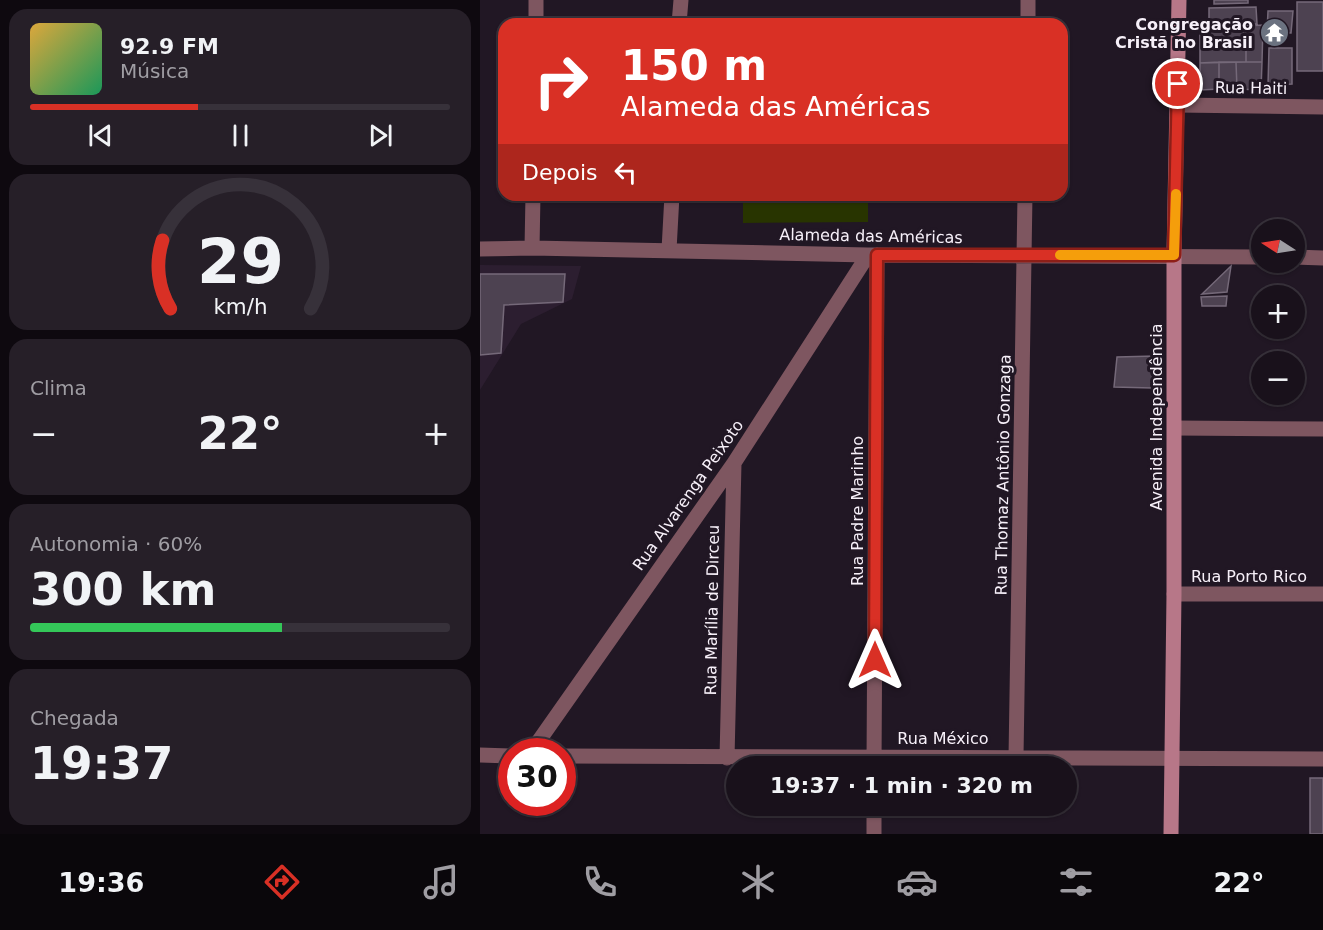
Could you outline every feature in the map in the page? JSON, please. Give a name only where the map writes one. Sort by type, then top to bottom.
[{"type":"street","points":[[536,0],[536,18]]},
{"type":"street","points":[[680,18],[681,0]]},
{"type":"street","points":[[1028,0],[1028,18]]},
{"type":"street","name":"Avenida Independência","points":[[1171,834],[1175,428],[1174,255],[1179,0]]},
{"type":"street","name":"Rua Haiti","points":[[1178,105],[1323,107]]},
{"type":"street","points":[[532,248],[533,201]]},
{"type":"street","points":[[669,250],[672,201]]},
{"type":"street","name":"Rua Thomaz Antônio Gonzaga","points":[[1016,756],[1025,201]]},
{"type":"street","name":"Alameda das Américas","points":[[480,249],[669,250],[872,255],[1251,257]]},
{"type":"street","name":"Rua Alvarenga Peixoto","points":[[541,738],[734,463],[872,255]]},
{"type":"street","name":"Rua Padre Marinho","points":[[872,255],[874,756]]},
{"type":"street","points":[[1305,257],[1323,258]]},
{"type":"street","points":[[1175,428],[1323,429]]},
{"type":"street","name":"Rua Marília de Dirceu","points":[[727,756],[734,463]]},
{"type":"street","name":"Rua Porto Rico","points":[[1174,594],[1323,594]]},
{"type":"street","points":[[480,755],[498,756]]},
{"type":"street","name":"Rua México","points":[[576,756],[726,758]]},
{"type":"street","name":"Rua México","points":[[1077,757],[1323,759]]},
{"type":"street","points":[[874,816],[874,834]]},
{"type":"shaded area","points":[[480,265],[581,266],[572,299],[521,324],[480,390]]},
{"type":"green space","points":[[743,201],[868,201],[868,222],[743,223]]},
{"type":"building","points":[[1214,0],[1248,0],[1248,3],[1214,4]]},
{"type":"building","points":[[1297,2],[1323,2],[1323,71],[1297,71]]},
{"type":"building","points":[[1256,7],[1257,24],[1209,24],[1209,8]]},
{"type":"building","points":[[1268,11],[1293,11],[1291,33],[1267,32]]},
{"type":"building","points":[[1263,25],[1262,62],[1246,62],[1246,26]]},
{"type":"building","points":[[1246,26],[1246,62],[1200,63],[1200,27]]},
{"type":"building","points":[[1269,48],[1292,48],[1292,84],[1268,85]]},
{"type":"building","points":[[1219,62],[1219,89],[1200,90],[1200,63]]},
{"type":"building","points":[[1219,62],[1236,62],[1237,89],[1219,89]]},
{"type":"building","points":[[1236,62],[1262,62],[1261,90],[1237,89]]},
{"type":"building","points":[[1231,266],[1227,292],[1202,294]]},
{"type":"building","points":[[480,274],[565,274],[563,302],[504,305],[501,353],[480,355]]},
{"type":"building","points":[[1227,296],[1226,306],[1202,306],[1201,297]]},
{"type":"building","points":[[1155,356],[1152,388],[1114,387],[1117,357]]},
{"type":"building","points":[[1310,778],[1323,778],[1323,834],[1310,834]]},
{"type":"slow traffic","points":[[1060,255],[1174,255],[1176,194]]},
{"type":"place","name":"Congregação Cristã no Brasil","points":[[1274,33]]},
{"type":"route","points":[[875,660],[877,255],[1174,255],[1178,84]]}]
